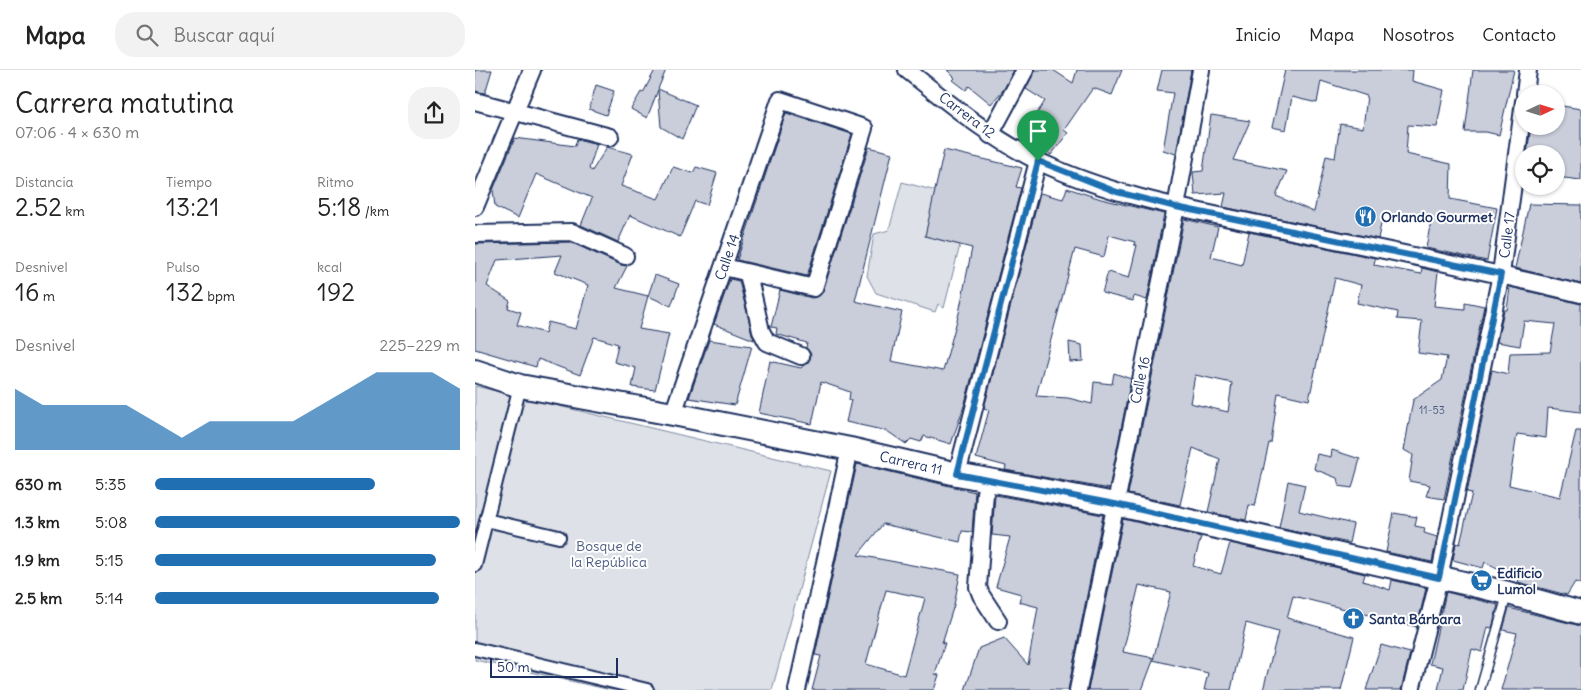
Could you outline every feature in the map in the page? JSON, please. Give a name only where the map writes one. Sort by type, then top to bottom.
[{"type":"main road","name":"Carrera 11","points":[[475,371],[521,386],[850,449],[957,474],[1115,504],[1508,593],[1581,613]]},
{"type":"street","points":[[475,207],[532,70]]},
{"type":"street","name":"Carrera 12","points":[[907,70],[990,135],[1038,161],[1117,192],[1176,207],[1501,274],[1581,294]]},
{"type":"street","points":[[990,135],[1025,70]]},
{"type":"street","name":"Calle 16","points":[[1078,690],[1176,207],[1201,70]]},
{"type":"street","points":[[1526,85],[1528,70]]},
{"type":"street","name":"Calle 14","points":[[673,414],[780,100],[864,128],[814,288],[748,274]]},
{"type":"street","points":[[475,101],[609,136]]},
{"type":"street","name":"Calle 17","points":[[1411,690],[1439,578],[1501,274],[1519,135]]},
{"type":"street","points":[[957,474],[1038,161]]},
{"type":"street","points":[[475,234],[572,232],[625,256]]},
{"type":"street","points":[[724,267],[748,274],[761,331],[767,342],[801,356]]},
{"type":"street","points":[[475,565],[521,386]]},
{"type":"street","points":[[797,690],[850,449]]},
{"type":"street","points":[[989,480],[985,493],[978,586],[981,596],[998,621]]},
{"type":"street","points":[[486,520],[559,537]]},
{"type":"street","points":[[475,649],[647,690]]},
{"type":"lane","points":[[1480,690],[1508,593]]},
{"type":"green space","points":[[902,182],[936,191],[925,236],[960,245],[944,308],[938,304],[935,312],[876,293],[867,276],[874,234],[889,230]]},
{"type":"green space","name":"Bosque de la República","points":[[475,386],[831,471],[772,690],[611,690],[475,660]]},
{"type":"building","points":[[475,70],[492,70],[485,93],[475,91]]},
{"type":"building","points":[[655,70],[666,70],[658,89],[696,105],[682,139],[661,127],[658,90],[647,118],[631,109],[641,92],[643,93]]},
{"type":"building","points":[[947,70],[1014,70],[1004,89],[991,104],[969,86],[966,90],[953,80],[955,78]]},
{"type":"building","points":[[1035,70],[1053,70],[1073,83],[1077,70],[1122,70],[1112,95],[1093,88],[1064,130],[1068,133],[1051,155],[1024,133],[1045,101],[1026,89]]},
{"type":"building","points":[[1162,70],[1191,70],[1176,154],[1163,150],[1173,93],[1157,91]]},
{"type":"building","points":[[1285,70],[1413,70],[1412,81],[1444,90],[1437,127],[1408,125],[1406,154],[1451,164],[1450,199],[1497,208],[1487,261],[1426,248],[1431,220],[1383,214],[1378,239],[1223,207],[1226,193],[1195,195],[1193,172],[1203,171],[1211,115],[1250,121],[1233,160],[1287,171],[1276,196],[1314,212],[1326,156],[1335,158],[1340,124],[1363,128],[1367,96],[1321,81],[1317,103],[1292,97],[1286,130],[1272,127]]},
{"type":"building","points":[[1473,70],[1514,70],[1499,135],[1486,132],[1465,132]]},
{"type":"building","points":[[596,85],[614,91],[606,115],[589,109]]},
{"type":"building","points":[[1565,106],[1581,109],[1581,180],[1565,178],[1565,145],[1528,145],[1530,135],[1565,135]]},
{"type":"building","points":[[786,113],[852,134],[807,276],[737,260]]},
{"type":"building","points":[[515,138],[575,146],[577,139],[597,144],[589,169],[592,171],[607,147],[633,154],[621,186],[658,199],[673,167],[693,173],[696,167],[717,173],[707,205],[695,201],[680,237],[630,215],[618,242],[581,225],[592,198],[536,174],[518,218],[495,207],[493,190]]},
{"type":"building","points":[[869,147],[892,153],[855,301],[902,312],[891,361],[943,371],[959,313],[972,248],[925,236],[944,150],[1022,168],[1016,187],[1021,188],[965,403],[951,444],[924,436],[921,442],[911,439],[906,444],[887,431],[846,422],[851,400],[849,400],[850,392],[821,382],[812,424],[759,413],[770,361],[801,368],[810,359],[811,354],[806,348],[807,343],[776,334],[777,328],[771,327],[780,290],[812,298],[817,297],[823,291]]},
{"type":"building","points":[[1067,188],[1101,199],[1164,214],[1147,300],[1134,296],[1133,301],[1102,293],[1108,272],[1129,278],[1137,245],[1134,245],[1135,242],[1109,235],[1104,257],[1075,249],[1036,396],[1068,398],[1092,404],[1094,382],[1112,384],[1114,373],[1131,379],[1109,489],[1005,470],[1006,466],[976,458],[989,410],[984,408],[1040,193],[1063,199]]},
{"type":"building","points":[[1529,204],[1581,205],[1581,284],[1515,268]]},
{"type":"building","points":[[1184,219],[1218,227],[1211,257],[1242,265],[1249,232],[1375,258],[1374,265],[1421,274],[1422,268],[1438,272],[1434,306],[1465,309],[1465,302],[1484,306],[1444,499],[1426,496],[1430,485],[1409,481],[1413,455],[1404,450],[1413,400],[1442,380],[1447,357],[1418,353],[1422,321],[1397,319],[1398,312],[1357,303],[1361,285],[1335,278],[1309,400],[1278,393],[1271,443],[1269,443],[1255,506],[1249,505],[1246,520],[1208,512],[1220,459],[1193,448],[1180,505],[1128,494]],"holes":[[[1195,375],[1232,383],[1228,412],[1190,403]]]},
{"type":"building","points":[[570,242],[627,266],[616,288],[648,296],[639,329],[669,334],[655,390],[632,387],[636,368],[614,362],[618,344],[594,337],[580,375],[538,359],[536,367],[475,349],[475,244]],"holes":[[[562,255],[555,272],[588,285],[576,329],[548,322],[545,333],[517,325],[521,312],[508,308],[510,301],[487,286],[497,260]]]},
{"type":"building","points":[[655,275],[679,284],[671,306],[648,296]]},
{"type":"building","points":[[730,279],[739,281],[754,340],[714,324]]},
{"type":"building","points":[[1510,287],[1581,304],[1581,412],[1548,408],[1546,438],[1517,434],[1509,485],[1560,497],[1576,431],[1581,431],[1581,584],[1575,582],[1567,595],[1518,582],[1519,579],[1485,562],[1483,568],[1453,560],[1456,543],[1460,544],[1472,493],[1467,492],[1492,370],[1508,374],[1510,353],[1550,352],[1555,324],[1524,321],[1520,346],[1497,342],[1504,310],[1507,310]]},
{"type":"building","points":[[709,340],[752,346],[735,405],[689,398]]},
{"type":"building","points":[[1069,342],[1082,345],[1083,361],[1070,362]]},
{"type":"building","points":[[1332,450],[1360,459],[1352,488],[1339,486],[1337,478],[1314,469],[1317,454],[1331,457]]},
{"type":"building","points":[[857,464],[975,492],[972,532],[962,531],[960,542],[883,524],[858,555],[960,574],[954,605],[942,643],[945,643],[935,674],[939,675],[934,690],[812,690],[821,656],[815,655]],"holes":[[[886,590],[925,598],[904,675],[866,664]]]},
{"type":"building","points":[[1288,481],[1305,485],[1299,511],[1353,524],[1349,543],[1279,528]]},
{"type":"building","points":[[995,495],[1103,515],[1068,690],[965,690],[979,648],[1004,638],[1028,665],[1038,607],[1019,602],[1021,594],[996,587],[1010,537],[992,535]]},
{"type":"building","points":[[1394,513],[1417,517],[1415,526],[1425,528],[1424,533],[1437,537],[1432,562],[1386,552]]},
{"type":"building","points":[[1123,519],[1201,537],[1193,566],[1221,574],[1230,543],[1365,574],[1363,581],[1390,590],[1392,580],[1426,588],[1417,627],[1293,596],[1287,618],[1354,637],[1341,690],[1263,690],[1278,632],[1246,623],[1231,690],[1204,690],[1208,673],[1153,660],[1142,690],[1088,690]],"holes":[[[1139,585],[1171,592],[1154,658],[1123,652]]]},
{"type":"building","points":[[1446,592],[1498,605],[1492,628],[1488,627],[1482,652],[1472,649],[1463,690],[1438,690],[1443,667],[1430,664]]},
{"type":"building","points":[[1509,608],[1581,626],[1581,690],[1501,690],[1517,633],[1503,630]]},
{"type":"building","points":[[1381,645],[1410,653],[1401,690],[1366,690]]},
{"type":"place","name":"Orlando Gourmet","points":[[1365,217]]},
{"type":"place","name":"Edificio Lumol","points":[[1481,581]]},
{"type":"place","name":"Santa Bárbara","points":[[1353,619]]},
{"type":"route","points":[[1038,161],[1117,192],[1176,207],[1501,274],[1439,578],[1115,504],[957,474],[1038,161]]}]
